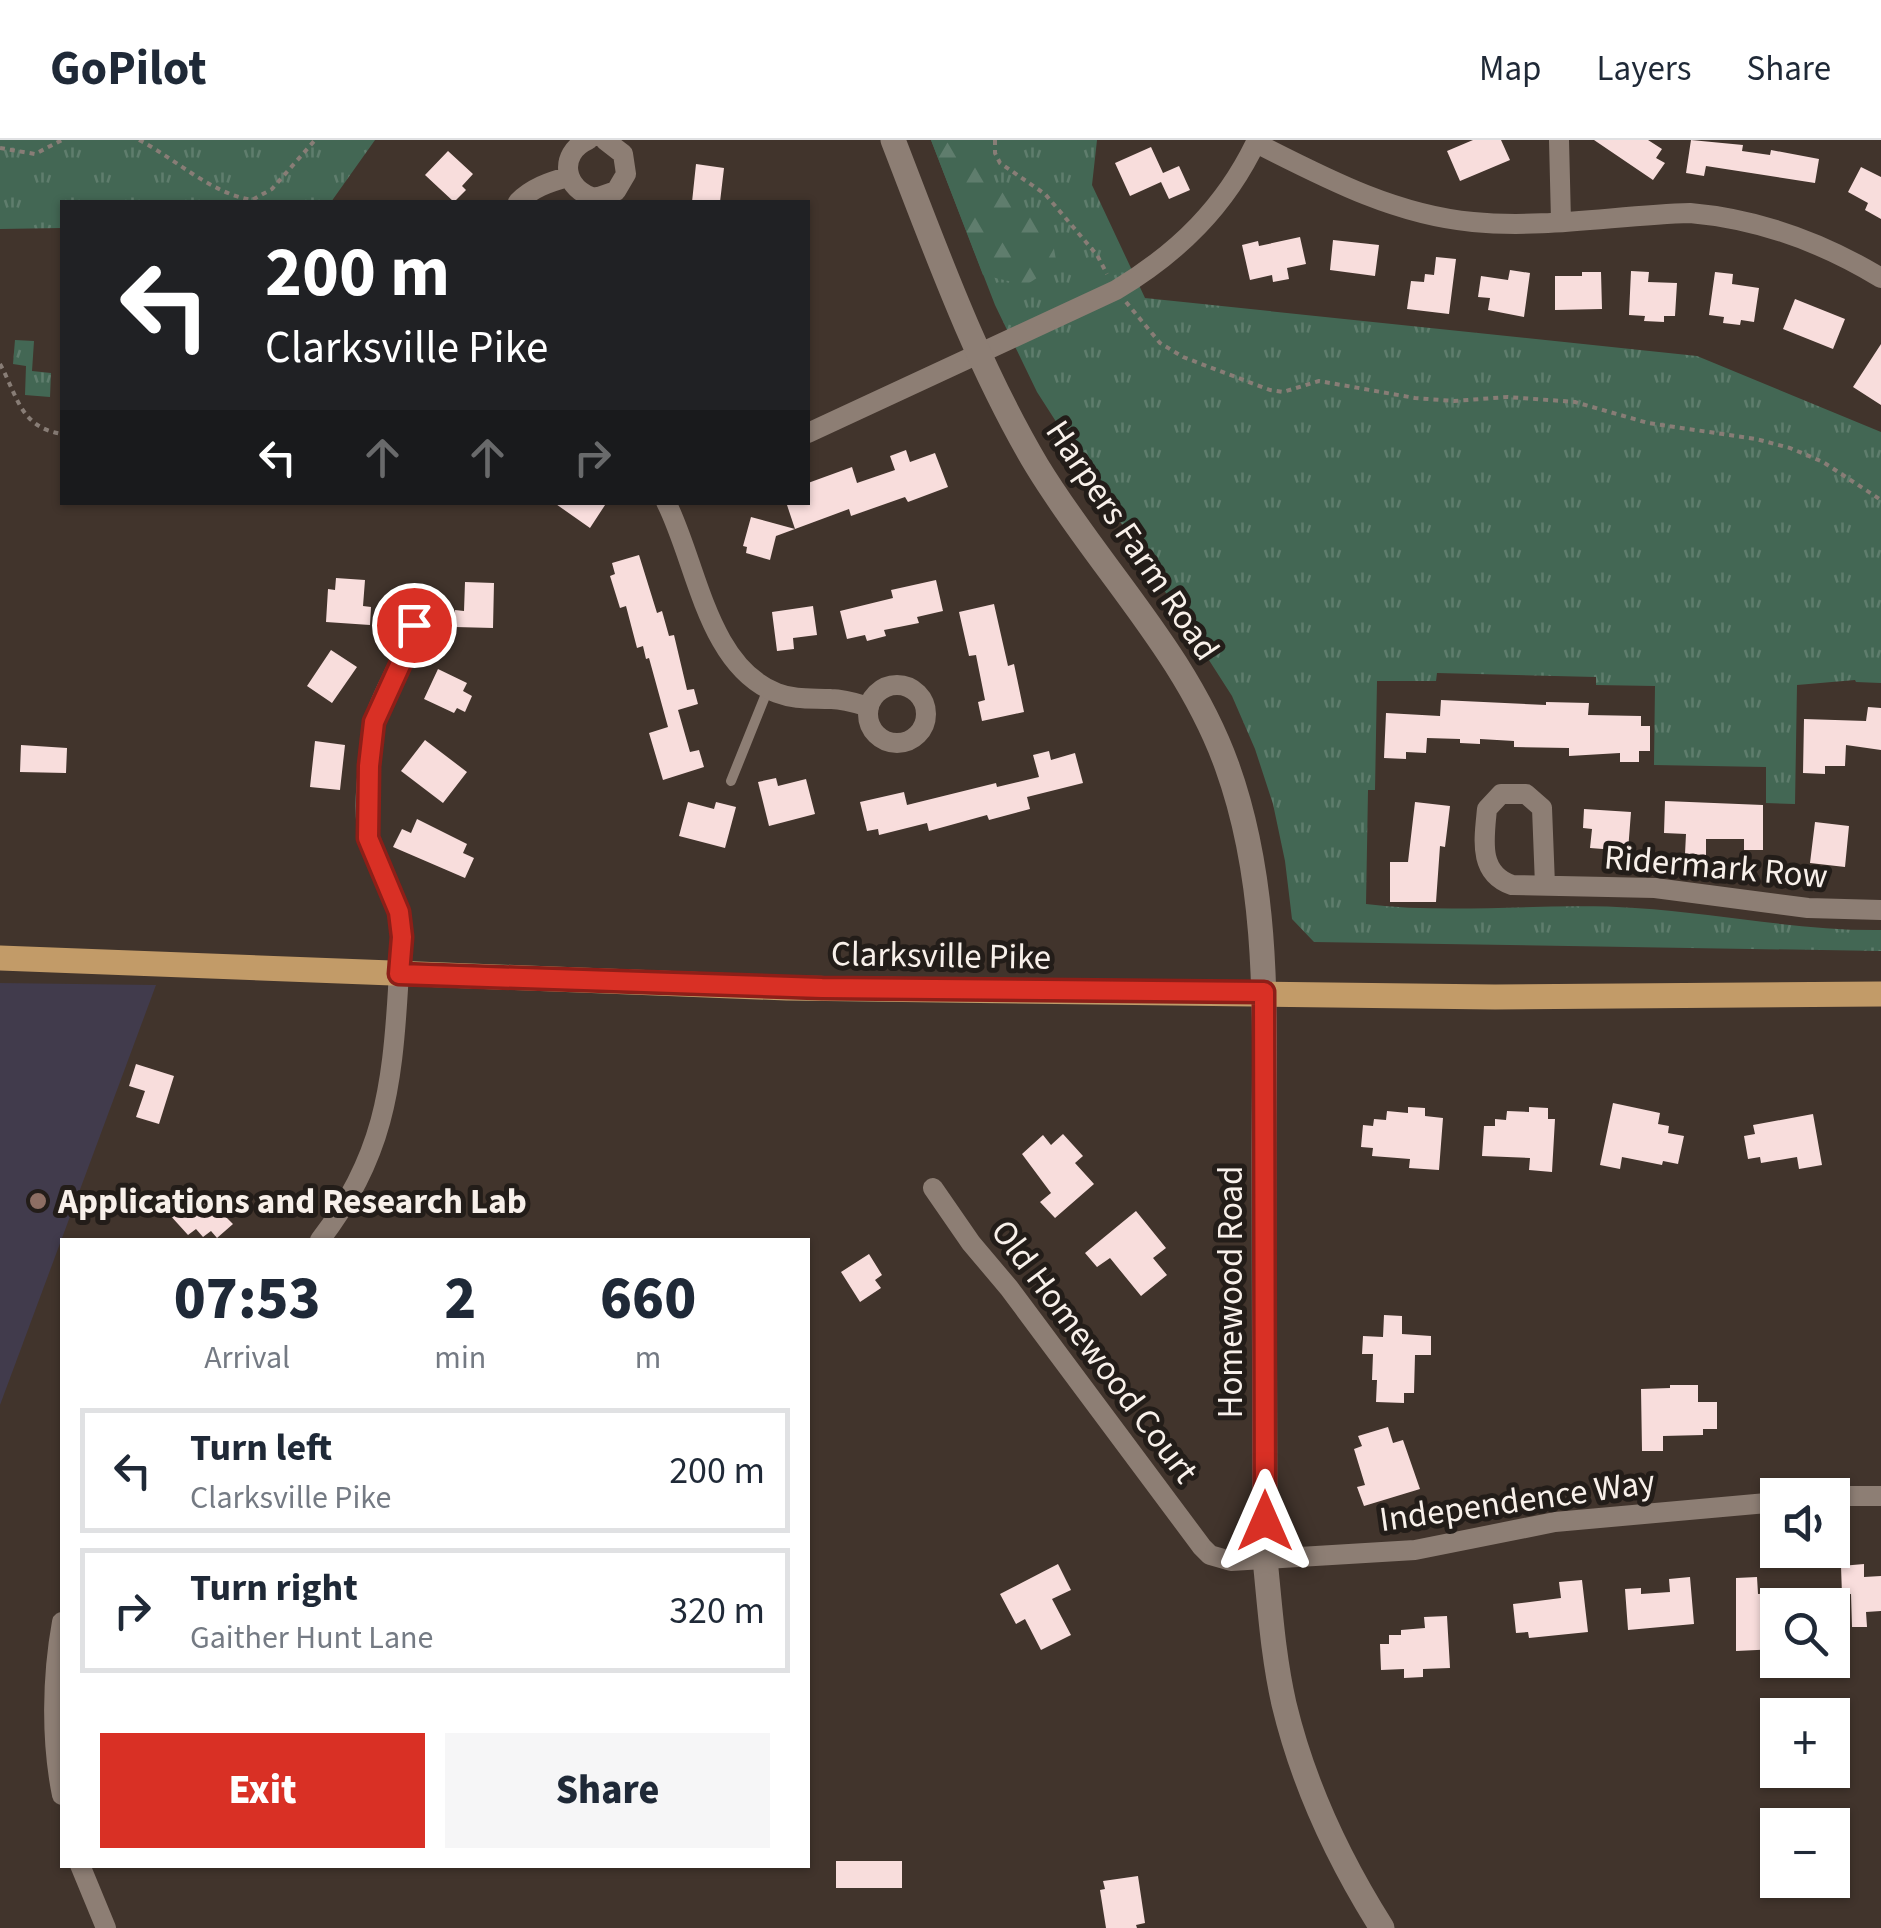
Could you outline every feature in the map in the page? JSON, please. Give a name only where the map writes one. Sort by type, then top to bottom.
[{"type":"main road","name":"Clarksville Pike","points":[[0,958],[787,988],[1495,998],[1881,994]]},
{"type":"street","points":[[588,140],[571,152],[568,176],[574,188],[596,198],[616,191],[623,182],[626,164],[623,154],[605,140]]},
{"type":"street","name":"Harpers Farm Road","points":[[894,140],[977,355],[1040,470],[1149,623],[1204,711],[1248,833],[1264,992]]},
{"type":"street","points":[[1559,140],[1561,221]]},
{"type":"street","points":[[810,431],[1116,290],[1146,272],[1198,228],[1219,204],[1256,142],[1317,174],[1402,208],[1473,222],[1716,215],[1801,238],[1881,278]]},
{"type":"street","points":[[520,200],[548,182],[568,176]]},
{"type":"street","points":[[669,505],[721,642],[737,666],[768,689],[793,698],[846,700],[869,707]]},
{"type":"street","points":[[321,1238],[350,1196],[384,1117],[392,1080],[402,937],[399,912],[368,838],[370,754],[374,722],[411,639],[414,606]]},
{"type":"street","name":"Ridermark Row","points":[[1545,886],[1542,808],[1526,794],[1501,794],[1487,809],[1485,862],[1499,881],[1512,885],[1545,886],[1655,888],[1808,908],[1881,910]]},
{"type":"street","name":"Homewood Road","points":[[1264,992],[1265,1559],[1281,1685],[1302,1764],[1350,1874],[1382,1928]]},
{"type":"street","name":"Old Homewood Court","points":[[933,1188],[1202,1547],[1210,1555],[1231,1561],[1265,1559]]},
{"type":"street","points":[[1850,1496],[1881,1496]]},
{"type":"street","name":"Independence Way","points":[[1265,1559],[1414,1550],[1554,1522],[1760,1504]]},
{"type":"street","points":[[60,1639],[56,1674],[60,1785]]},
{"type":"street","points":[[81,1868],[106,1928]]},
{"type":"lane","points":[[731,781],[768,689]]},
{"type":"path","points":[[0,148],[35,154],[62,140]]},
{"type":"path","points":[[139,140],[230,194],[252,200],[272,189],[315,140]]},
{"type":"path","points":[[995,140],[1000,163],[1045,194],[1097,255],[1116,290],[1160,343],[1208,368],[1283,392],[1319,381],[1415,398],[1454,401],[1508,397],[1575,402],[1648,422],[1790,448],[1823,462],[1881,500]]},
{"type":"path","points":[[0,364],[26,416],[38,428],[60,434]]},
{"type":"shaded area","name":"Applications and Research Lab","points":[[0,983],[156,985],[60,1238],[0,1405]]},
{"type":"green space","points":[[0,140],[375,140],[332,200],[60,200],[60,228],[0,229]]},
{"type":"green space","points":[[931,140],[1097,140],[1092,185],[1145,298],[1697,356],[1881,432],[1881,683],[1855,680],[1797,685],[1795,804],[1766,803],[1766,767],[1654,765],[1655,686],[1596,685],[1596,677],[1437,673],[1436,681],[1377,681],[1375,790],[1368,790],[1366,904],[1433,908],[1635,908],[1819,928],[1881,930],[1881,951],[1314,942],[1292,919],[1273,804],[1232,696],[1037,392],[995,305]]},
{"type":"green space","points":[[931,140],[982,140],[985,169],[1013,203],[1035,216],[1051,233],[1057,265],[1026,285],[983,275]]},
{"type":"green space","points":[[15,340],[34,341],[32,371],[51,373],[50,397],[25,395],[26,366],[13,364]]},
{"type":"building","points":[[1473,140],[1501,140],[1510,160],[1460,181],[1447,151]]},
{"type":"building","points":[[1594,140],[1648,140],[1662,149],[1656,158],[1665,163],[1653,180]]},
{"type":"building","points":[[1691,140],[1743,145],[1742,151],[1770,155],[1771,150],[1819,159],[1815,183],[1706,166],[1704,176],[1686,173]]},
{"type":"building","points":[[1151,147],[1163,173],[1179,166],[1190,190],[1169,199],[1161,182],[1130,196],[1115,163]]},
{"type":"building","points":[[448,151],[473,174],[456,200],[425,175]]},
{"type":"building","points":[[696,164],[724,168],[720,200],[692,200]]},
{"type":"building","points":[[1861,167],[1881,177],[1881,219],[1865,210],[1868,203],[1848,192]]},
{"type":"building","points":[[1300,237],[1306,264],[1287,268],[1289,279],[1273,282],[1272,275],[1250,280],[1242,245],[1258,241],[1259,246]]},
{"type":"building","points":[[1333,240],[1379,245],[1375,276],[1330,270]]},
{"type":"building","points":[[1436,257],[1456,259],[1449,314],[1407,309],[1411,281],[1424,282],[1425,274],[1434,275]]},
{"type":"building","points":[[1510,270],[1530,273],[1524,317],[1488,310],[1490,298],[1478,297],[1481,276],[1508,280]]},
{"type":"building","points":[[1631,271],[1649,272],[1648,282],[1677,283],[1675,316],[1664,316],[1664,322],[1629,315]]},
{"type":"building","points":[[1582,272],[1601,272],[1602,309],[1555,310],[1555,276],[1582,276]]},
{"type":"building","points":[[1715,272],[1733,274],[1732,284],[1759,288],[1754,322],[1723,323],[1724,317],[1709,315]]},
{"type":"building","points":[[1795,299],[1845,319],[1833,349],[1783,329]]},
{"type":"building","points":[[1881,344],[1881,405],[1853,387]]},
{"type":"building","points":[[906,450],[910,462],[935,453],[948,487],[851,516],[849,509],[795,529],[787,505],[810,505],[810,482],[852,467],[857,483],[895,470],[890,456]]},
{"type":"building","points":[[557,505],[605,505],[590,528]]},
{"type":"building","points":[[751,517],[795,529],[776,536],[770,560],[746,553],[747,547],[743,546]]},
{"type":"building","points":[[639,555],[657,613],[662,611],[669,636],[674,635],[687,690],[694,689],[698,704],[678,710],[690,752],[699,750],[704,767],[663,780],[649,733],[668,727],[649,658],[646,659],[643,646],[637,648],[626,606],[620,608],[610,576],[615,574],[612,563]]},
{"type":"building","points":[[336,578],[365,580],[363,606],[371,607],[370,625],[326,622],[328,589],[335,590]]},
{"type":"building","points":[[936,580],[943,611],[917,617],[919,623],[884,630],[886,636],[867,641],[865,635],[847,639],[840,611],[893,598],[891,590]]},
{"type":"building","points":[[465,582],[494,583],[493,628],[455,627],[455,610],[464,611]]},
{"type":"building","points":[[994,604],[1008,666],[1014,664],[1024,712],[982,721],[978,702],[985,700],[976,655],[969,656],[959,612]]},
{"type":"building","points":[[813,606],[817,635],[793,638],[794,649],[777,651],[772,612]]},
{"type":"building","points":[[331,650],[357,667],[332,703],[307,686]]},
{"type":"building","points":[[438,669],[467,683],[463,691],[472,696],[465,712],[457,708],[454,713],[424,699]]},
{"type":"building","points":[[1441,700],[1589,703],[1588,715],[1641,716],[1641,726],[1650,726],[1650,751],[1639,751],[1639,762],[1620,762],[1620,753],[1569,756],[1569,748],[1514,747],[1514,741],[1480,739],[1480,744],[1427,738],[1426,753],[1406,752],[1406,759],[1384,758],[1386,713],[1440,716]]},
{"type":"building","points":[[1868,707],[1881,708],[1881,750],[1846,745],[1845,766],[1825,766],[1825,774],[1803,773],[1804,719],[1866,721]]},
{"type":"building","points":[[425,740],[467,772],[443,803],[401,771]]},
{"type":"building","points":[[315,741],[345,745],[340,790],[310,787]]},
{"type":"building","points":[[21,745],[67,748],[66,773],[20,772]]},
{"type":"building","points":[[1049,751],[1051,760],[1075,753],[1083,783],[1027,797],[1030,809],[989,820],[987,815],[929,831],[927,823],[879,835],[878,829],[867,831],[860,802],[904,792],[907,805],[996,783],[997,787],[1039,777],[1033,755]]},
{"type":"building","points":[[776,778],[778,786],[806,779],[815,814],[769,826],[758,782]]},
{"type":"building","points":[[1665,801],[1763,805],[1763,850],[1744,850],[1744,839],[1706,839],[1706,855],[1685,854],[1686,834],[1664,833]]},
{"type":"building","points":[[688,802],[714,809],[716,802],[736,807],[725,848],[679,836]]},
{"type":"building","points":[[1415,802],[1450,806],[1445,847],[1440,846],[1436,902],[1390,902],[1390,862],[1408,862]]},
{"type":"building","points":[[1584,809],[1631,812],[1628,851],[1590,848],[1592,829],[1583,828]]},
{"type":"building","points":[[417,819],[467,844],[463,853],[474,858],[465,878],[393,847],[402,829],[411,833]]},
{"type":"building","points":[[1815,822],[1849,826],[1845,867],[1810,863]]},
{"type":"building","points":[[136,1064],[174,1076],[159,1124],[136,1117],[145,1091],[129,1086]]},
{"type":"building","points":[[1613,1103],[1660,1113],[1658,1124],[1669,1126],[1668,1133],[1684,1136],[1678,1164],[1622,1157],[1620,1169],[1600,1165]]},
{"type":"building","points":[[1408,1107],[1425,1108],[1425,1116],[1443,1118],[1439,1170],[1409,1168],[1410,1159],[1372,1156],[1373,1148],[1361,1147],[1363,1125],[1373,1126],[1374,1119],[1386,1120],[1387,1111],[1408,1113]]},
{"type":"building","points":[[1529,1107],[1548,1108],[1548,1119],[1555,1119],[1552,1172],[1529,1170],[1530,1158],[1482,1156],[1484,1126],[1495,1126],[1495,1119],[1506,1120],[1507,1111],[1529,1112]]},
{"type":"building","points":[[1813,1114],[1822,1165],[1799,1169],[1797,1157],[1761,1163],[1760,1157],[1748,1159],[1744,1136],[1755,1134],[1753,1125]]},
{"type":"building","points":[[1063,1134],[1083,1156],[1075,1163],[1094,1184],[1055,1218],[1040,1202],[1051,1193],[1022,1154],[1043,1135],[1051,1145]]},
{"type":"building","points":[[177,1187],[196,1208],[217,1190],[235,1210],[226,1217],[233,1224],[217,1238],[211,1231],[203,1237],[196,1229],[188,1235],[159,1203]]},
{"type":"building","points":[[1136,1211],[1166,1248],[1153,1258],[1167,1275],[1141,1296],[1110,1258],[1097,1267],[1085,1253]]},
{"type":"building","points":[[869,1254],[882,1275],[875,1280],[881,1288],[860,1302],[841,1272]]},
{"type":"building","points":[[1384,1315],[1402,1316],[1402,1334],[1431,1336],[1431,1355],[1415,1355],[1414,1393],[1404,1393],[1404,1403],[1376,1402],[1373,1354],[1362,1354],[1363,1336],[1383,1337]]},
{"type":"building","points":[[1698,1385],[1698,1402],[1717,1402],[1717,1429],[1703,1429],[1703,1435],[1663,1436],[1663,1451],[1642,1451],[1641,1389]]},
{"type":"building","points":[[1388,1427],[1393,1443],[1403,1440],[1420,1489],[1364,1506],[1357,1487],[1365,1485],[1354,1449],[1362,1446],[1358,1436]]},
{"type":"building","points":[[1058,1564],[1071,1590],[1052,1599],[1071,1635],[1041,1650],[1025,1619],[1016,1624],[1000,1594]]},
{"type":"building","points":[[1864,1564],[1864,1577],[1881,1576],[1881,1611],[1866,1612],[1867,1627],[1852,1627],[1850,1588],[1842,1588],[1841,1568]]},
{"type":"building","points":[[1690,1577],[1694,1624],[1628,1630],[1625,1589],[1641,1588],[1641,1594],[1670,1592],[1669,1579]]},
{"type":"building","points":[[1757,1577],[1760,1650],[1736,1651],[1736,1578]]},
{"type":"building","points":[[1582,1580],[1588,1632],[1529,1638],[1528,1632],[1516,1633],[1513,1604],[1561,1598],[1559,1582]]},
{"type":"building","points":[[1447,1616],[1450,1668],[1423,1669],[1423,1677],[1404,1678],[1404,1669],[1381,1670],[1380,1644],[1389,1644],[1389,1635],[1425,1628],[1424,1617]]},
{"type":"building","points":[[836,1861],[902,1861],[902,1888],[836,1888]]},
{"type":"building","points":[[1138,1876],[1145,1923],[1136,1925],[1137,1928],[1106,1928],[1100,1890],[1105,1889],[1103,1881]]},
{"type":"place","name":"Applications and Research Lab","points":[[38,1201]]},
{"type":"route","points":[[414,625],[370,737],[368,838],[399,912],[399,974],[996,992],[1264,992],[1265,1521]]}]
